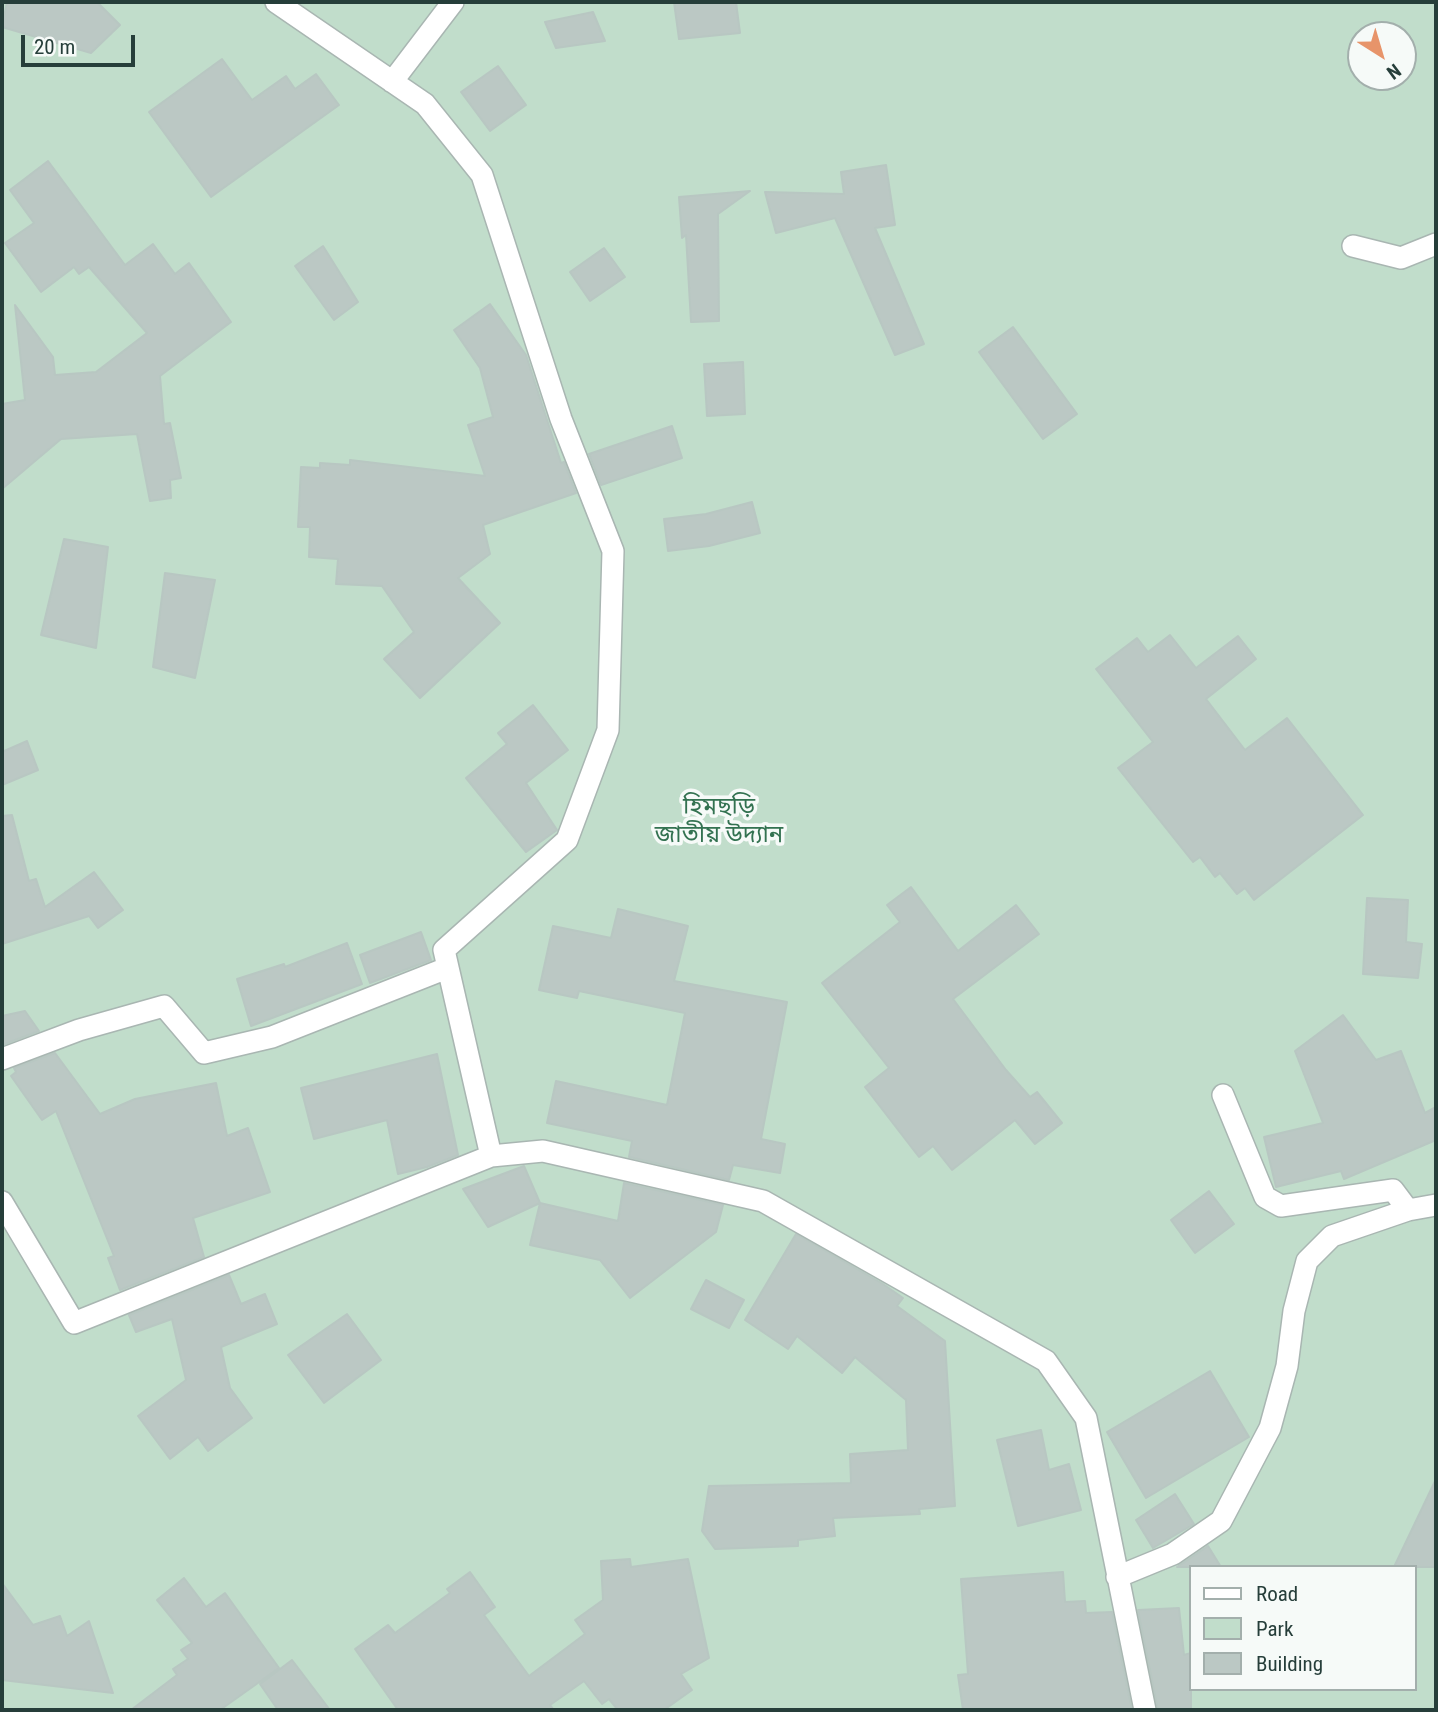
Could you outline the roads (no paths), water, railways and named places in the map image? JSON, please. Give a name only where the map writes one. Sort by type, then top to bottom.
[{"type":"street","points":[[276,2],[425,104],[482,175],[561,419],[613,551],[608,730],[567,839],[444,950],[491,1156]]},
{"type":"street","points":[[393,82],[453,2]]},
{"type":"street","points":[[1353,246],[1401,258],[1436,244]]},
{"type":"street","points":[[2,1059],[79,1030],[164,1006],[204,1053],[272,1037],[447,968]]},
{"type":"street","points":[[1223,1095],[1265,1197],[1281,1206],[1392,1191],[1408,1210]]},
{"type":"street","points":[[2,1202],[74,1323],[491,1156],[543,1151],[763,1201],[1046,1361],[1086,1418],[1145,1710]]},
{"type":"street","points":[[1117,1577],[1173,1554],[1221,1521],[1270,1428],[1287,1366],[1294,1311],[1307,1261],[1332,1236],[1408,1210],[1436,1205]]},
{"type":"park label","name":"হিমছড়ি জাতীয় উদ্যান","points":[[719,822]]}]
